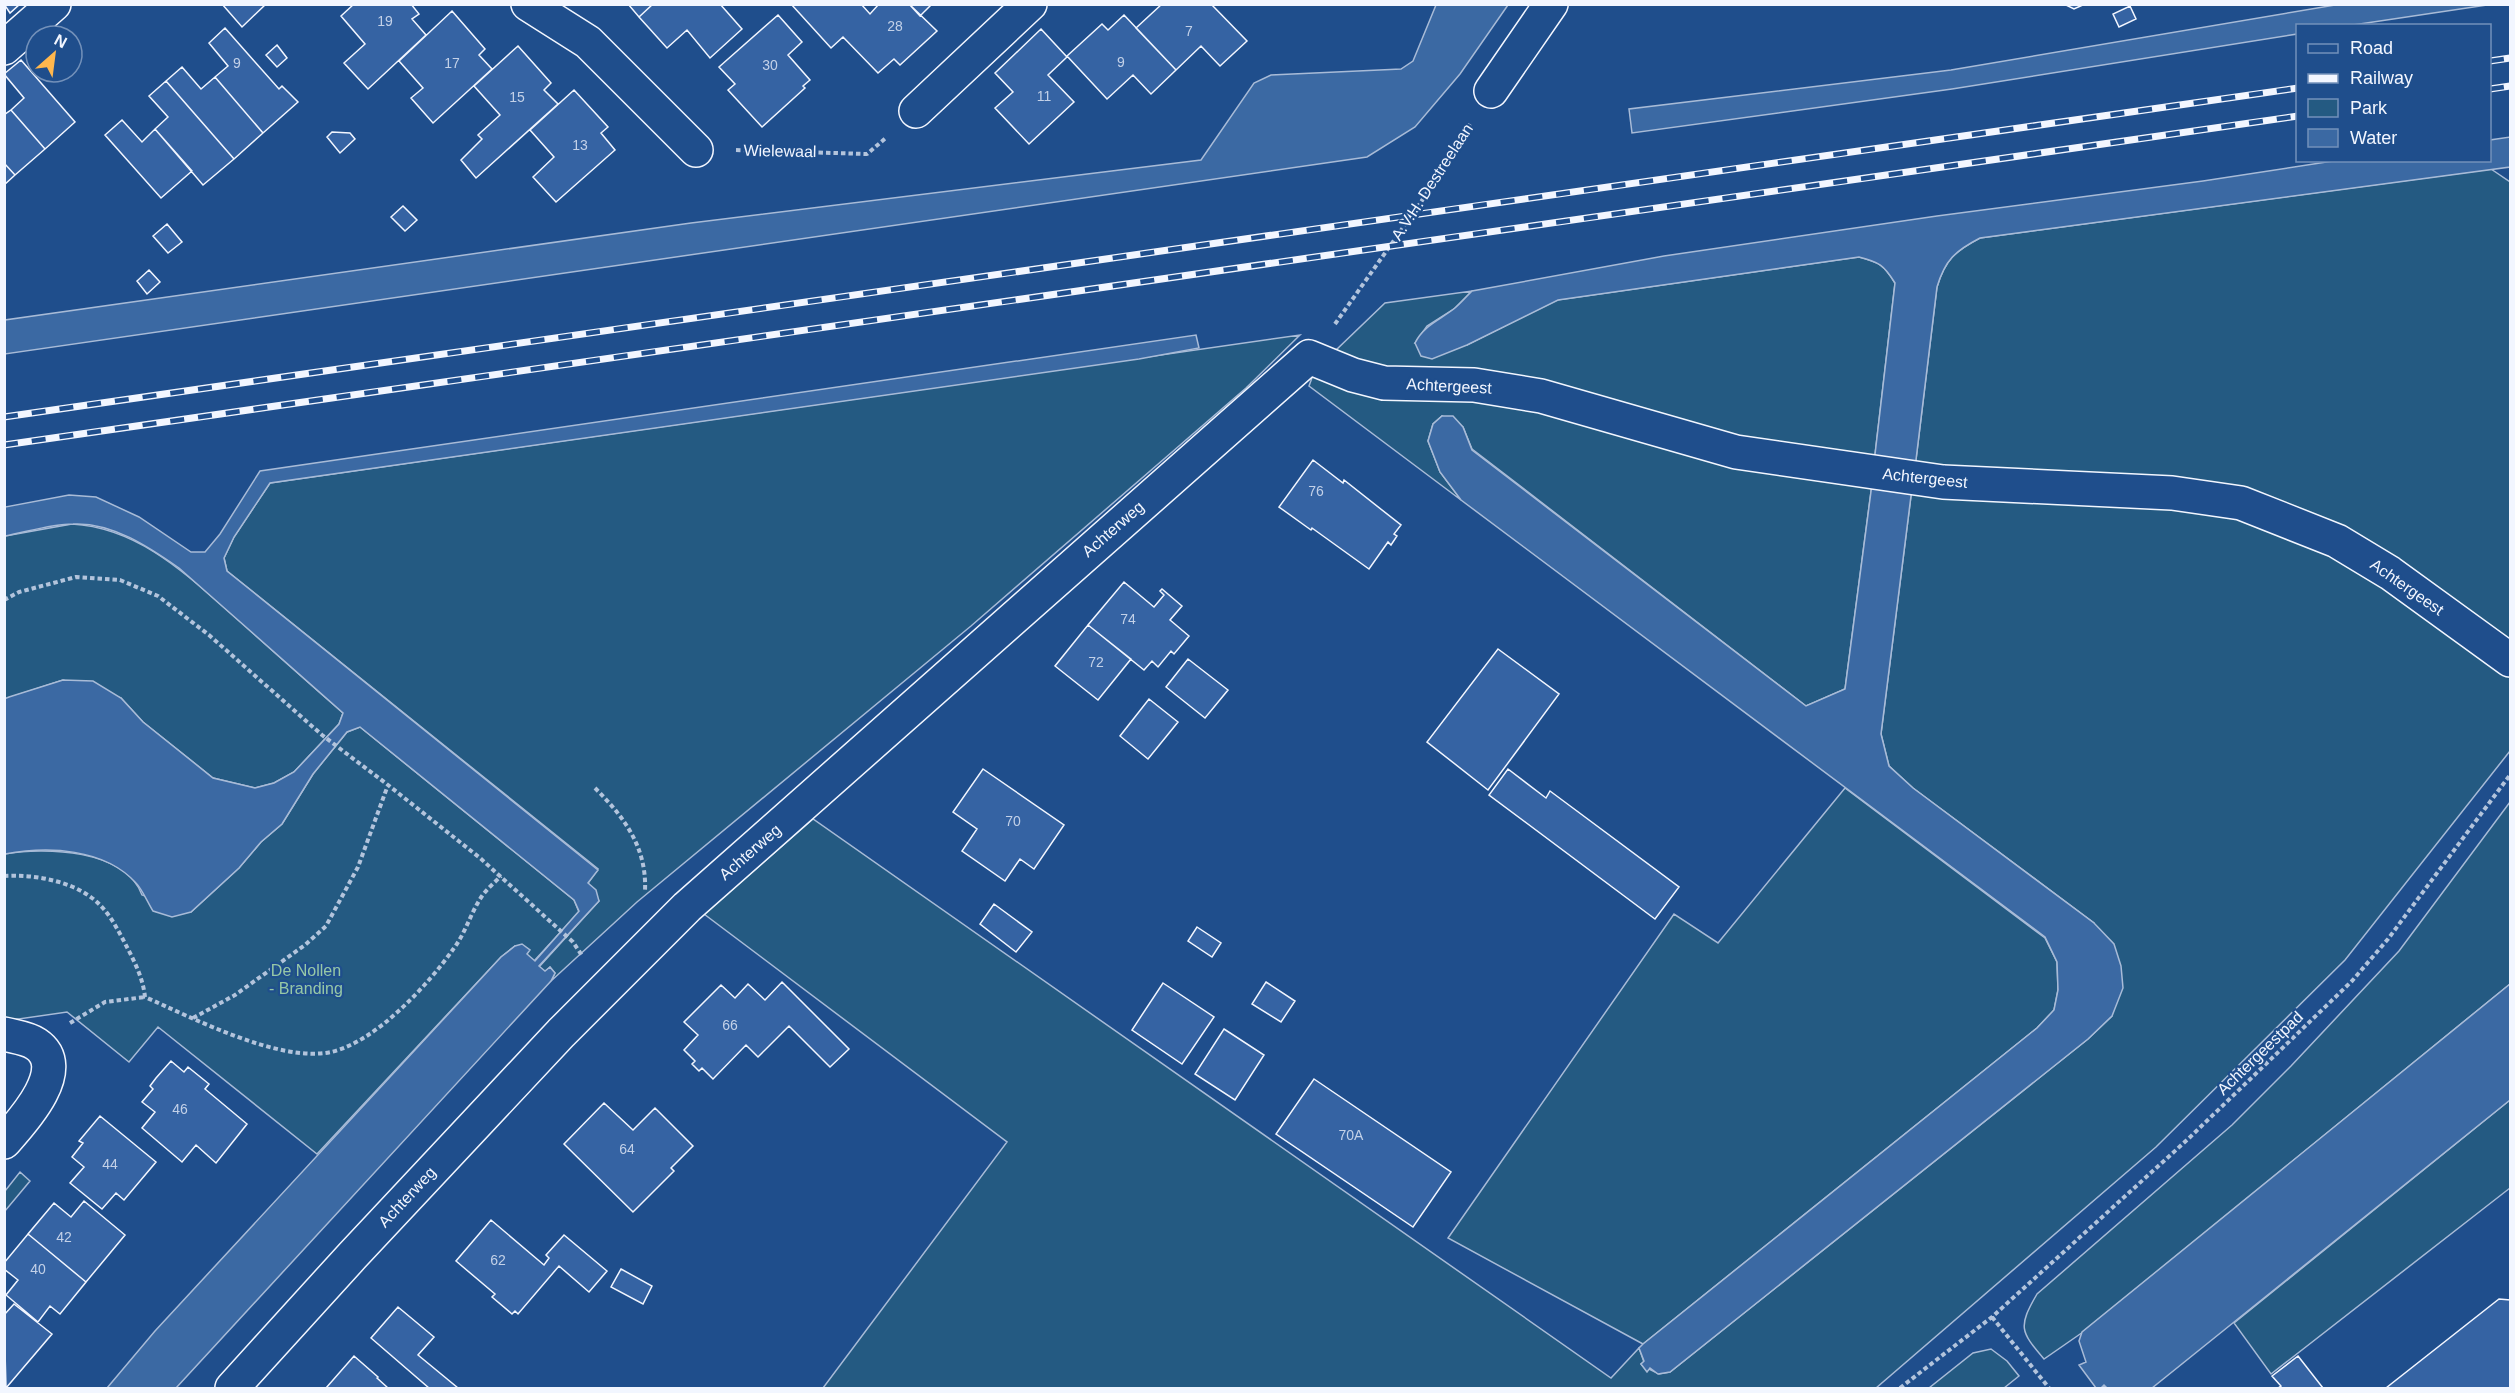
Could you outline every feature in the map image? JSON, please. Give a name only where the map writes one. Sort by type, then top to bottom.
[{"type":"street","points":[[4,48],[54,4]]},
{"type":"street","points":[[528,4],[588,42],[696,150]]},
{"type":"street","points":[[916,111],[1030,4]]},
{"type":"street","points":[[1491,91],[1551,4]]},
{"type":"street","name":"Achtergeest","points":[[1309,357],[1353,375],[1384,383],[1473,385],[1540,396],[1736,452],[1943,483],[2172,493],[2241,503],[2337,541],[2390,573],[2511,660]]},
{"type":"street","name":"Achterweg","points":[[231,1389],[561,1033],[687,907],[1309,357]]},
{"type":"street","points":[[4,1034],[42,1058],[45,1087],[29,1113],[4,1142]]},
{"type":"path","name":"A.V.H. Destreelaan","points":[[1309,357],[1421,202],[1491,91]]},
{"type":"path","name":"Wielewaal","points":[[696,150],[867,154],[916,111]]},
{"type":"path","points":[[4,600],[20,592],[76,577],[120,580],[158,596],[209,634],[339,749],[388,785],[501,876],[573,942]]},
{"type":"path","name":"Achtergeestpad","points":[[1900,1389],[1992,1317],[2187,1140],[2352,981],[2388,939],[2511,775]]},
{"type":"path","points":[[193,1018],[235,995],[305,945],[326,926],[358,867],[388,785]]},
{"type":"path","points":[[595,788],[621,813],[639,850],[644,867],[645,949]]},
{"type":"path","points":[[4,876],[44,879],[70,886],[79,889],[100,905],[135,963],[143,980],[146,997]]},
{"type":"path","points":[[42,1058],[105,1002],[146,997],[239,1037],[305,1052],[331,1052],[377,1029],[419,992],[454,948],[469,925],[482,897],[501,876]]},
{"type":"path","points":[[1992,1317],[2049,1389]]},
{"type":"green space","points":[[2491,169],[2510,182],[2510,642],[2338,528],[1915,468],[1937,287],[1952,257],[1980,238]]},
{"type":"green space","points":[[1859,257],[1880,265],[1895,283],[1874,463],[1401,377],[1334,352],[1385,303],[1472,291],[1454,309],[1427,326],[1415,343],[1467,345],[1557,300]]},
{"type":"green space","points":[[1300,335],[1246,388],[971,626],[637,902],[551,981],[555,973],[550,967],[545,972],[539,967],[599,901],[588,883],[598,869],[227,571],[224,558],[234,537],[270,483]]},
{"type":"green space","points":[[1313,375],[1475,394],[1872,484],[1845,689],[1806,706],[1472,449],[1463,427],[1442,416],[1433,424],[1428,441],[1440,472],[1461,500],[1309,386]]},
{"type":"green space","points":[[1912,488],[2197,507],[2311,540],[2510,669],[2510,751],[2345,960],[2156,1147],[1876,1388],[823,1388],[1007,1142],[704,914],[813,819],[1611,1378],[1639,1348],[1644,1362],[1641,1364],[1647,1371],[1649,1369],[1659,1374],[1670,1372],[2088,1039],[2112,1016],[2094,923],[1913,788],[1889,766],[1881,734]]},
{"type":"green space","points":[[72,524],[122,535],[165,559],[243,624],[343,713],[339,724],[294,772],[274,783],[255,788],[213,778],[143,722],[121,698],[63,680],[5,699],[5,536]]},
{"type":"green space","name":"De Nollen - Branding","points":[[360,727],[574,900],[579,912],[534,961],[515,946],[501,957],[317,1154],[158,1027],[129,1062],[67,1012],[5,1021],[4,854],[61,852],[102,860],[119,868],[133,880],[142,895],[191,912],[282,824],[313,774],[347,732]]},
{"type":"green space","points":[[1845,788],[2045,938],[2057,962],[2058,990],[2054,1010],[2037,1028],[1643,1344],[1448,1238],[1674,914],[1718,943]]},
{"type":"green space","points":[[2510,802],[2510,984],[2083,1332],[2044,1359],[2030,1342],[2024,1328],[2027,1314],[2037,1294],[2232,1125],[2291,1066],[2399,951]]},
{"type":"green space","points":[[2510,1100],[2510,1188],[2271,1374],[2234,1323]]},
{"type":"green space","points":[[20,1172],[30,1181],[5,1211],[5,1191]]},
{"type":"green space","points":[[1991,1349],[2007,1361],[2019,1376],[2004,1388],[1929,1388],[1973,1353]]},
{"type":"water","points":[[2341,4],[2487,5],[2360,24],[2296,24],[2296,34],[1952,89],[1632,133],[1629,109],[1951,70]]},
{"type":"water","points":[[1436,5],[1508,5],[1460,74],[1415,127],[1367,157],[5,354],[5,320],[691,223],[1201,160],[1254,83],[1271,75],[1401,69],[1413,61]]},
{"type":"water","points":[[2510,137],[2510,167],[1980,238],[1971,243],[1952,257],[1937,287],[1915,468],[1874,463],[1895,283],[1880,265],[1859,257],[1558,300],[1467,345],[1432,359],[1421,356],[1415,343],[1428,327],[1455,308],[1472,291],[1664,256],[2326,162],[2491,162],[2491,140]]},
{"type":"water","points":[[1196,335],[1199,348],[1139,359],[270,483],[234,537],[224,558],[227,571],[598,870],[588,883],[596,890],[599,901],[539,966],[545,971],[550,967],[555,973],[551,981],[176,1388],[107,1388],[155,1331],[501,957],[515,946],[522,944],[530,950],[527,954],[535,961],[579,911],[574,900],[360,727],[347,732],[313,774],[282,824],[191,912],[172,917],[153,911],[143,892],[123,871],[92,856],[57,850],[5,854],[4,699],[63,680],[93,681],[121,698],[143,722],[213,778],[255,788],[274,783],[294,772],[339,724],[343,713],[179,568],[155,552],[129,537],[88,524],[56,525],[5,536],[5,507],[69,495],[96,497],[139,517],[191,552],[205,552],[220,534],[260,471]]},
{"type":"water","points":[[1442,416],[1453,416],[1463,427],[1472,450],[1806,706],[1845,689],[1872,484],[1912,488],[1881,734],[1889,766],[1913,788],[2094,923],[2114,944],[2121,966],[2123,988],[2112,1016],[2088,1039],[1670,1372],[1658,1374],[1650,1368],[1647,1372],[1641,1364],[1644,1361],[1639,1348],[2037,1028],[2054,1010],[2058,990],[2057,962],[2045,937],[1461,500],[1440,472],[1428,441],[1433,424]]},
{"type":"water","points":[[2510,984],[2510,1100],[2152,1388],[2107,1388],[2104,1385],[2096,1388],[2079,1365],[2086,1362],[2079,1341],[2082,1332]]},
{"type":"building","points":[[4,4],[20,4],[10,13]]},
{"type":"building","points":[[222,4],[266,4],[242,27]]},
{"type":"building","points":[[354,4],[411,4],[419,14],[412,19],[426,35],[368,89],[344,63],[365,44],[341,16]]},
{"type":"building","points":[[628,4],[653,4],[639,17]]},
{"type":"building","points":[[653,4],[720,4],[742,29],[710,58],[687,30],[667,48],[639,17]]},
{"type":"building","points":[[791,4],[861,4],[870,14],[879,4],[909,4],[937,31],[900,65],[894,59],[878,73],[843,37],[831,48]]},
{"type":"building","points":[[909,4],[932,4],[920,16]]},
{"type":"building","points":[[1162,4],[1211,4],[1247,41],[1220,66],[1201,46],[1176,70],[1136,28]]},
{"type":"building","points":[[2064,4],[2085,4],[2074,9]]},
{"type":"building","points":[[2130,6],[2136,19],[2119,27],[2113,14]]},
{"type":"building","points":[[452,11],[485,49],[479,55],[492,69],[433,123],[411,98],[423,88],[399,61]]},
{"type":"building","points":[[778,15],[802,42],[788,55],[810,80],[803,86],[805,88],[762,127],[728,90],[735,84],[719,67]]},
{"type":"building","points":[[1124,15],[1176,70],[1151,94],[1133,75],[1107,99],[1067,56],[1102,24],[1108,30]]},
{"type":"building","points":[[225,28],[279,89],[282,86],[298,102],[263,133],[215,77],[228,66],[209,43]]},
{"type":"building","points":[[1041,29],[1067,57],[1048,75],[1074,102],[1029,144],[995,108],[1013,92],[995,73]]},
{"type":"building","points":[[277,45],[287,58],[277,67],[266,55]]},
{"type":"building","points":[[518,46],[551,83],[544,90],[558,104],[476,178],[461,160],[482,139],[478,135],[500,115],[474,86]]},
{"type":"building","points":[[21,60],[24,63],[24,84],[42,84],[75,122],[45,149],[11,110],[24,98],[4,74]]},
{"type":"building","points":[[182,67],[201,89],[215,77],[263,133],[234,159],[166,81]]},
{"type":"building","points":[[166,81],[234,159],[203,185],[155,129],[168,117],[149,96]]},
{"type":"building","points":[[574,90],[608,127],[601,133],[615,150],[556,202],[533,177],[554,157],[530,130]]},
{"type":"building","points":[[11,110],[45,149],[15,175],[4,163],[4,115]]},
{"type":"building","points":[[122,120],[142,142],[155,129],[192,171],[161,198],[105,135]]},
{"type":"building","points":[[332,132],[350,133],[355,139],[340,153],[327,137]]},
{"type":"building","points":[[4,163],[15,175],[4,185]]},
{"type":"building","points":[[403,206],[417,220],[405,231],[391,217]]},
{"type":"building","points":[[167,224],[182,242],[168,253],[153,236]]},
{"type":"building","points":[[149,270],[160,282],[147,294],[137,281]]},
{"type":"building","points":[[1313,460],[1343,483],[1344,480],[1401,525],[1394,534],[1397,536],[1391,545],[1388,542],[1369,569],[1279,507]]},
{"type":"building","points":[[1124,582],[1154,607],[1164,595],[1160,591],[1162,589],[1182,606],[1170,620],[1189,636],[1174,654],[1171,651],[1158,667],[1152,661],[1144,670],[1088,625]]},
{"type":"building","points":[[1088,625],[1131,659],[1098,700],[1055,666]]},
{"type":"building","points":[[1498,649],[1559,694],[1488,790],[1427,742]]},
{"type":"building","points":[[1188,659],[1228,690],[1205,718],[1166,687]]},
{"type":"building","points":[[1149,699],[1178,722],[1148,759],[1120,736]]},
{"type":"building","points":[[983,769],[1064,825],[1034,869],[1020,859],[1005,881],[962,851],[977,829],[953,812]]},
{"type":"building","points":[[1508,769],[1546,798],[1550,791],[1679,887],[1655,919],[1489,795]]},
{"type":"building","points":[[994,904],[1032,932],[1016,952],[980,924]]},
{"type":"building","points":[[1197,927],[1221,943],[1212,957],[1188,941]]},
{"type":"building","points":[[782,982],[849,1049],[830,1067],[789,1026],[758,1057],[746,1045],[713,1079],[702,1068],[699,1071],[692,1064],[695,1061],[684,1050],[698,1035],[684,1022],[721,985],[735,998],[748,984],[765,1000]]},
{"type":"building","points":[[1266,982],[1295,1001],[1281,1022],[1252,1004]]},
{"type":"building","points":[[1163,983],[1214,1017],[1182,1064],[1132,1030]]},
{"type":"building","points":[[1224,1029],[1264,1055],[1235,1100],[1195,1074]]},
{"type":"building","points":[[171,1061],[184,1072],[188,1067],[209,1084],[205,1089],[247,1124],[216,1163],[196,1145],[182,1162],[142,1128],[155,1112],[142,1102],[153,1089],[150,1086]]},
{"type":"building","points":[[1314,1079],[1451,1172],[1413,1227],[1276,1134]]},
{"type":"building","points":[[604,1103],[633,1130],[655,1108],[693,1146],[671,1168],[674,1171],[633,1212],[564,1144]]},
{"type":"building","points":[[100,1116],[156,1162],[124,1200],[116,1193],[102,1209],[70,1183],[84,1167],[72,1157],[83,1143],[79,1141]]},
{"type":"building","points":[[84,1201],[125,1235],[86,1282],[28,1234],[54,1203],[71,1217]]},
{"type":"building","points":[[491,1220],[544,1265],[549,1258],[546,1255],[564,1235],[607,1271],[589,1292],[559,1266],[518,1314],[515,1311],[512,1314],[492,1297],[495,1294],[456,1261]]},
{"type":"building","points":[[28,1234],[86,1282],[60,1314],[50,1306],[38,1322],[6,1295],[18,1280],[4,1269],[4,1263]]},
{"type":"building","points":[[621,1269],[652,1286],[643,1304],[611,1287]]},
{"type":"building","points":[[2499,1299],[2510,1300],[2510,1388],[2386,1388]]},
{"type":"building","points":[[14,1304],[52,1334],[6,1388],[4,1315]]},
{"type":"building","points":[[398,1307],[434,1337],[418,1355],[458,1388],[429,1388],[371,1338]]},
{"type":"building","points":[[354,1356],[378,1377],[388,1388],[326,1388]]},
{"type":"building","points":[[2298,1356],[2323,1388],[2278,1388],[2281,1386],[2272,1376]]},
{"type":"railway","points":[[2491,61],[2510,58]]},
{"type":"railway","points":[[2491,89],[2510,86]]},
{"type":"railway","points":[[4,417],[2296,88]]},
{"type":"railway","points":[[4,445],[2296,116]]}]
